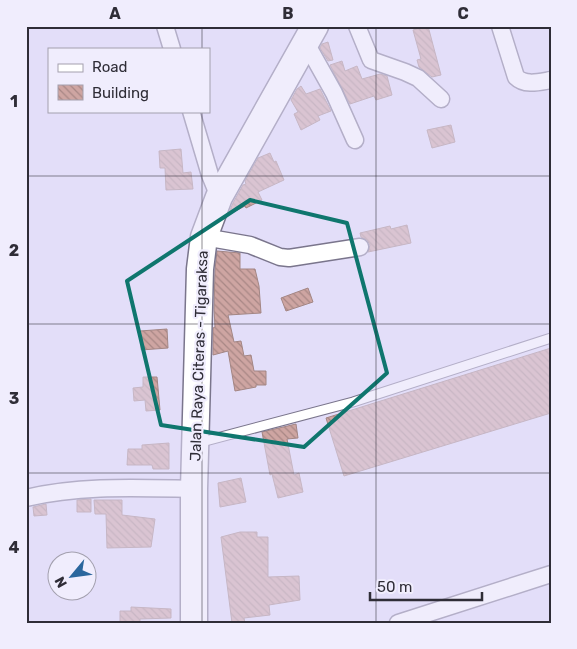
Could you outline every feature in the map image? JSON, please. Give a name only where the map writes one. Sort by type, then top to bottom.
[{"type":"main road","name":"Jalan Raya Citeras - Tigaraksa","points":[[194,623],[194,489],[200,269],[204,237],[219,197],[311,35]]},
{"type":"street","points":[[165,26],[172,48]]},
{"type":"street","points":[[357,26],[372,60],[418,78],[441,98]]},
{"type":"street","points":[[500,26],[516,77],[526,83],[551,80]]},
{"type":"street","points":[[311,35],[334,94],[355,140]]},
{"type":"street","points":[[191,112],[210,175],[219,197]]},
{"type":"street","points":[[204,237],[250,245],[280,257],[289,258],[360,247]]},
{"type":"street","points":[[26,498],[68,491],[103,488],[194,489]]},
{"type":"street","points":[[398,623],[551,574]]},
{"type":"lane","points":[[196,444],[353,402],[551,338]]},
{"type":"highlighted area","points":[[250,200],[347,223],[387,373],[304,447],[161,425],[127,281]]},
{"type":"building","points":[[428,26],[441,75],[432,77],[419,67],[417,60],[421,59],[413,30]]},
{"type":"building","points":[[328,42],[333,60],[328,61],[320,48],[322,44]]},
{"type":"building","points":[[342,61],[345,71],[357,66],[362,79],[380,74],[387,76],[392,95],[376,100],[374,96],[350,104],[330,65]]},
{"type":"building","points":[[301,86],[306,94],[320,89],[331,111],[318,116],[320,120],[301,130],[294,114],[298,112],[291,100],[297,89]]},
{"type":"building","points":[[451,125],[455,142],[432,148],[427,130]]},
{"type":"building","points":[[181,149],[183,173],[191,172],[193,189],[166,190],[165,168],[160,168],[159,151]]},
{"type":"building","points":[[270,153],[274,162],[276,161],[284,180],[258,192],[262,200],[228,215],[258,158]]},
{"type":"building","points":[[407,225],[411,243],[368,252],[370,245],[367,240],[361,237],[360,233],[390,226],[391,229]]},
{"type":"building","points":[[217,251],[240,253],[240,269],[255,269],[259,286],[261,313],[228,315],[234,342],[241,341],[244,356],[251,355],[254,371],[266,371],[266,385],[256,385],[256,387],[235,391],[228,351],[213,355]]},
{"type":"building","points":[[308,288],[313,302],[286,311],[281,298]]},
{"type":"building","points":[[167,329],[168,348],[141,350],[140,331]]},
{"type":"building","points":[[551,348],[551,413],[344,476],[326,418]]},
{"type":"building","points":[[143,377],[157,377],[160,410],[146,411],[145,400],[134,401],[133,388],[143,387]]},
{"type":"building","points":[[296,424],[298,438],[287,439],[294,475],[299,473],[303,492],[278,498],[272,474],[270,475],[262,432]]},
{"type":"building","points":[[169,443],[169,469],[153,469],[152,465],[127,465],[128,449],[142,449],[142,445]]},
{"type":"building","points":[[241,478],[246,502],[220,507],[218,483]]},
{"type":"building","points":[[91,499],[91,512],[77,512],[77,500]]},
{"type":"building","points":[[94,500],[122,500],[122,515],[155,519],[151,547],[107,548],[106,514],[95,514]]},
{"type":"building","points":[[46,504],[47,515],[34,516],[33,507]]},
{"type":"building","points":[[240,532],[257,532],[257,537],[268,537],[268,577],[299,576],[300,600],[269,605],[270,615],[244,618],[245,623],[232,623],[221,537]]},
{"type":"building","points":[[131,607],[171,609],[171,618],[140,619],[140,623],[120,623],[120,611],[131,611]]}]
